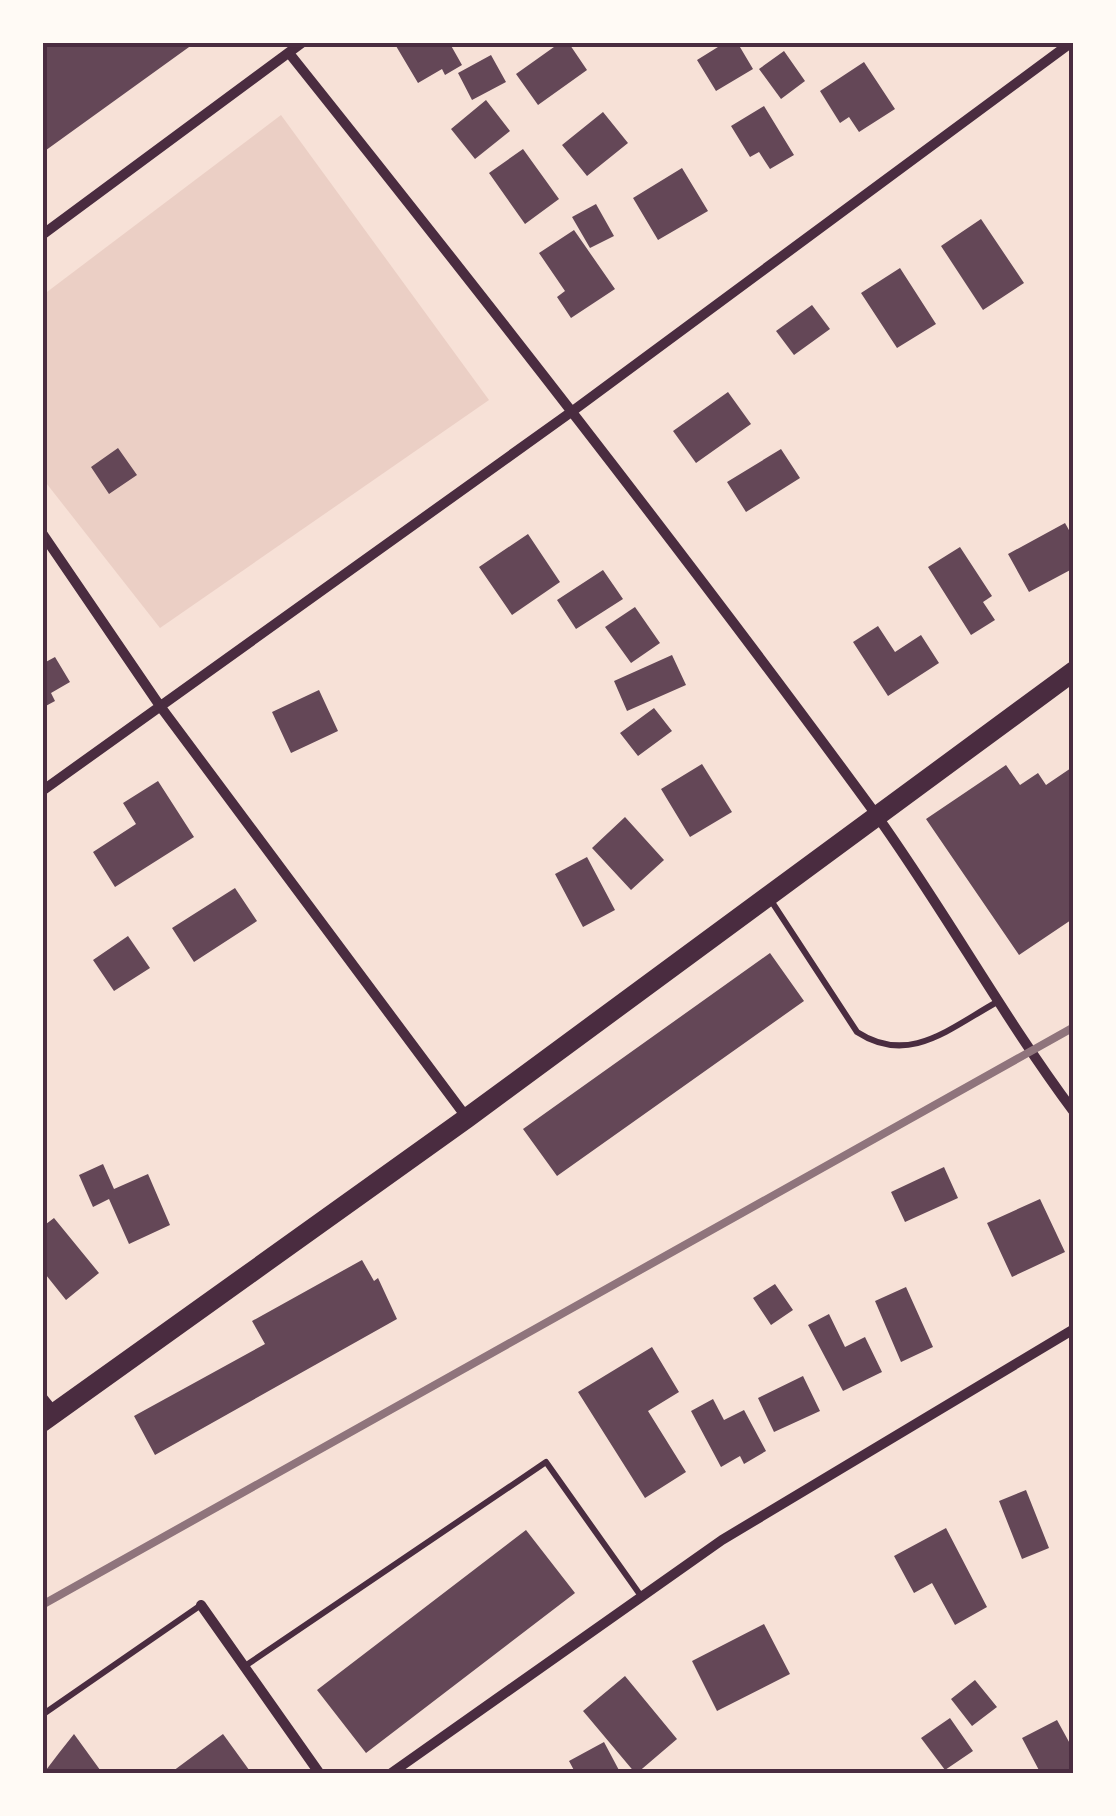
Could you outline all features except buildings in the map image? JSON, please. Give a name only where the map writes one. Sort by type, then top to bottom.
[{"type":"main road","points":[[47,1411],[467,1118],[874,814],[1074,671]]},
{"type":"street","points":[[42,236],[303,42]]},
{"type":"street","points":[[42,791],[574,410],[1072,42]]},
{"type":"street","points":[[289,53],[574,410],[874,814],[1074,1112]]},
{"type":"street","points":[[42,533],[160,706],[467,1118]]},
{"type":"street","points":[[390,1774],[722,1540],[1074,1329]]},
{"type":"street","points":[[201,1605],[320,1774]]},
{"type":"lane","points":[[766,894],[857,1032],[876,1044],[918,1046],[997,1002]]},
{"type":"lane","points":[[244,1666],[546,1462],[641,1597]]},
{"type":"lane","points":[[42,1715],[201,1605]]},
{"type":"shaded area","points":[[281,115],[489,400],[160,628],[43,479],[43,295]]},
{"type":"railway","points":[[42,1605],[1074,1027]]}]
